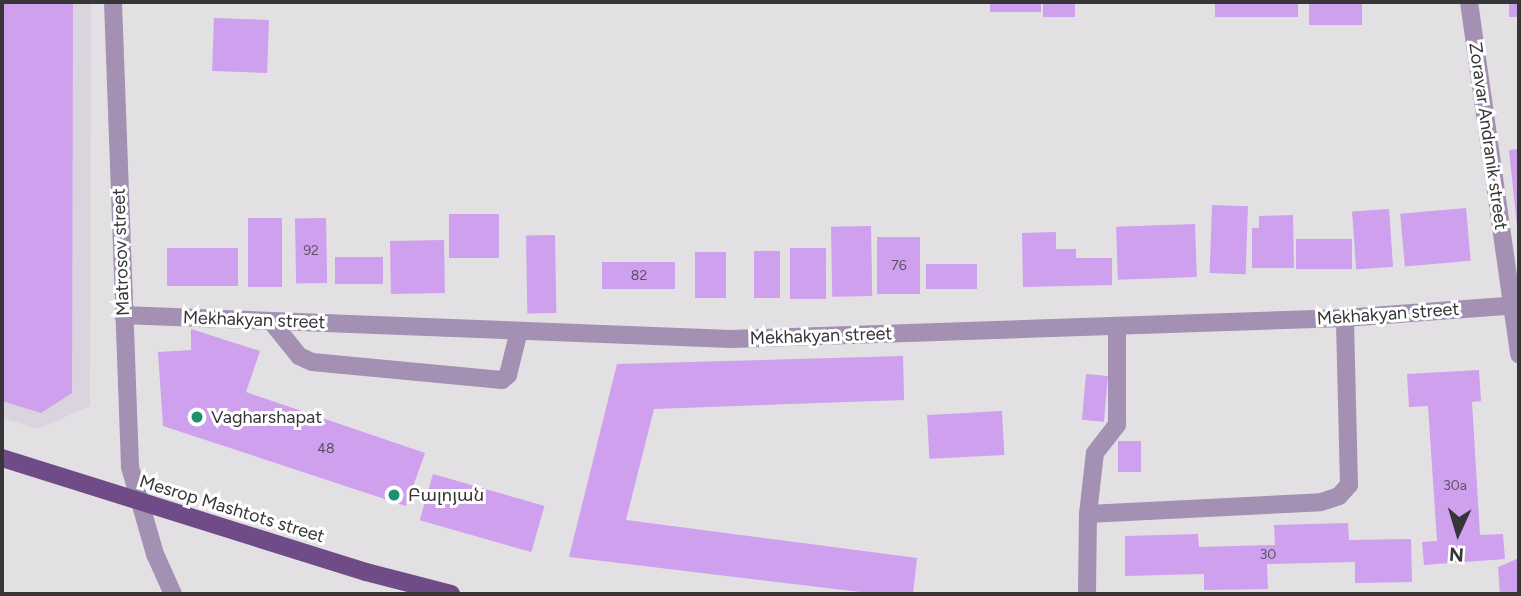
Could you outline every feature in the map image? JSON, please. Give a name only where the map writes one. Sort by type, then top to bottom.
[{"type":"main road","name":"Mesrop Mashtots street","points":[[2,458],[140,502],[451,594]]},
{"type":"street","name":"Matrosov street","points":[[113,2],[130,467],[173,594]]},
{"type":"street","name":"Zoravar Andranik street","points":[[1469,2],[1516,305],[1519,354]]},
{"type":"street","name":"Mekhakyan street","points":[[123,315],[731,339],[1345,318],[1516,305]]},
{"type":"street","points":[[1088,514],[1321,502],[1339,496],[1349,485],[1345,318]]},
{"type":"street","points":[[271,321],[299,356],[312,362],[502,380],[508,375],[519,331]]},
{"type":"street","points":[[1087,594],[1088,514],[1095,453],[1117,425],[1117,326]]},
{"type":"shaded area","points":[[2,2],[91,2],[90,406],[38,429],[2,418]]},
{"type":"building","points":[[2,2],[73,2],[72,393],[41,413],[2,401]]},
{"type":"building","points":[[990,2],[1041,2],[1041,12],[990,12]]},
{"type":"building","points":[[1043,2],[1075,2],[1075,17],[1043,17]]},
{"type":"building","points":[[1215,2],[1298,2],[1298,17],[1215,17]]},
{"type":"building","points":[[1309,2],[1362,2],[1362,25],[1309,25]]},
{"type":"building","points":[[1509,2],[1519,2],[1519,17],[1509,17]]},
{"type":"building","points":[[214,18],[269,20],[267,73],[212,71]]},
{"type":"building","points":[[1519,149],[1519,226],[1517,226],[1509,150]]},
{"type":"building","points":[[1212,205],[1248,206],[1246,274],[1210,273]]},
{"type":"building","points":[[1466,208],[1471,261],[1405,267],[1400,214]]},
{"type":"building","points":[[1389,209],[1393,267],[1356,269],[1352,212]]},
{"type":"building","points":[[449,214],[499,214],[499,258],[449,258]]},
{"type":"building","points":[[1293,215],[1294,268],[1252,268],[1252,228],[1259,228],[1259,216]]},
{"type":"building","points":[[248,218],[282,218],[282,287],[248,287]]},
{"type":"building","points":[[326,218],[327,283],[296,284],[295,219]]},
{"type":"building","points":[[1195,224],[1197,277],[1118,280],[1116,227]]},
{"type":"building","points":[[871,226],[872,296],[832,297],[831,227]]},
{"type":"building","points":[[1056,232],[1056,249],[1076,249],[1076,258],[1112,258],[1112,285],[1023,287],[1022,233]]},
{"type":"building","points":[[555,235],[556,313],[527,313],[526,236]]},
{"type":"building","points":[[877,237],[920,237],[920,294],[877,294]]},
{"type":"building","points":[[1296,239],[1352,239],[1352,269],[1296,269]]},
{"type":"building","points":[[444,240],[445,293],[391,294],[390,241]]},
{"type":"building","points":[[167,248],[238,248],[238,286],[167,286]]},
{"type":"building","points":[[790,248],[826,248],[826,299],[790,299]]},
{"type":"building","points":[[754,251],[780,251],[780,298],[754,298]]},
{"type":"building","points":[[695,252],[726,252],[726,298],[695,298]]},
{"type":"building","points":[[335,257],[383,257],[383,284],[335,284]]},
{"type":"building","points":[[602,262],[675,262],[675,289],[602,289]]},
{"type":"building","points":[[926,264],[977,264],[977,289],[926,289]]},
{"type":"building","points":[[191,329],[260,351],[246,392],[425,453],[406,506],[163,426],[158,352],[191,350]]},
{"type":"building","points":[[903,356],[904,400],[654,409],[626,520],[917,558],[913,594],[877,594],[569,557],[617,364]]},
{"type":"building","points":[[1479,370],[1481,401],[1472,402],[1480,535],[1503,534],[1505,559],[1424,565],[1422,542],[1437,541],[1428,406],[1409,407],[1407,374]]},
{"type":"building","points":[[1086,374],[1108,376],[1104,422],[1082,420]]},
{"type":"building","points":[[1002,411],[1004,455],[929,459],[927,415]]},
{"type":"building","points":[[1118,441],[1141,441],[1141,472],[1118,472]]},
{"type":"building","points":[[433,474],[545,506],[531,552],[420,520]]},
{"type":"building","points":[[1348,523],[1349,540],[1411,539],[1412,582],[1355,583],[1355,562],[1267,564],[1268,589],[1204,590],[1204,574],[1125,576],[1125,536],[1198,534],[1199,547],[1275,545],[1274,525]]},
{"type":"building","points":[[1519,558],[1519,594],[1500,594],[1498,567]]},
{"type":"place","name":"Vagharshapat","points":[[197,417]]},
{"type":"place","name":"Բալոյան","points":[[394,495]]}]
